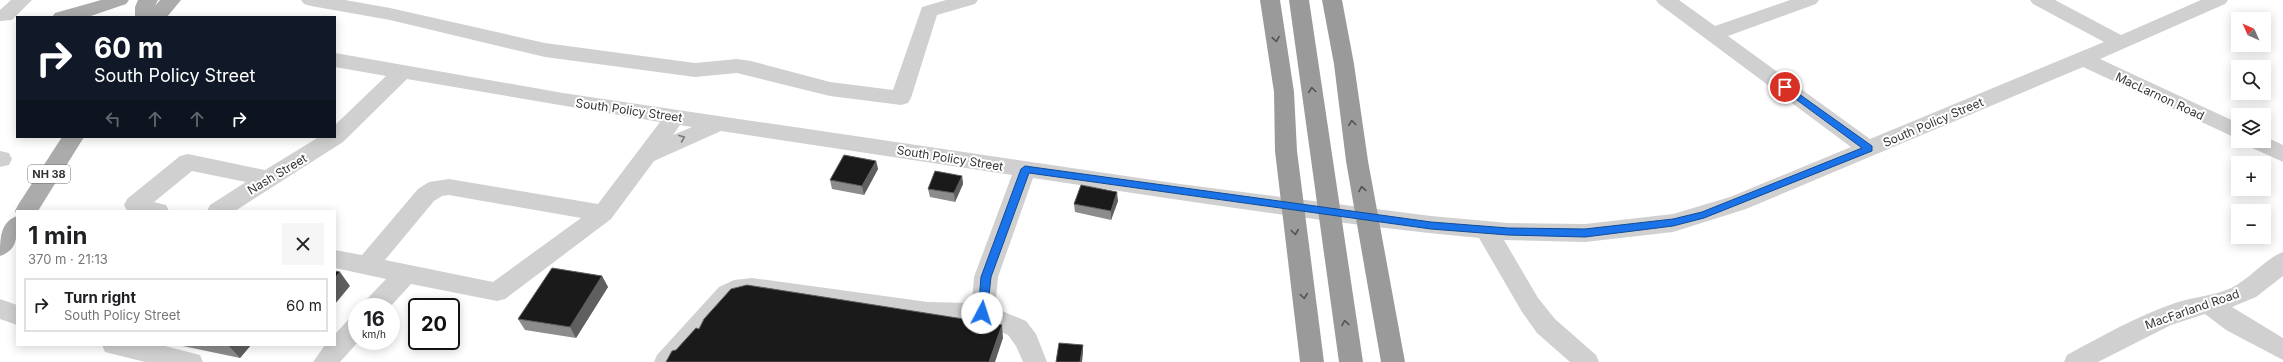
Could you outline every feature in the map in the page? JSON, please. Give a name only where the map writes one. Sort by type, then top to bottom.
[{"type":"highway","points":[[1270,0],[1284,92],[1286,151],[1308,355]]},
{"type":"highway","points":[[1299,0],[1350,362]]},
{"type":"highway","points":[[1332,0],[1344,64],[1357,162],[1375,269],[1393,362]]},
{"type":"main road","points":[[66,16],[92,10],[119,0]]},
{"type":"main road","points":[[146,16],[145,7],[148,0]]},
{"type":"main road","points":[[157,16],[171,0]]},
{"type":"main road","name":"NH 38","points":[[27,210],[72,138]]},
{"type":"main road","points":[[0,247],[16,226]]},
{"type":"street","points":[[5,10],[22,0]]},
{"type":"street","points":[[311,0],[396,7],[545,50],[695,70],[737,66],[751,68],[830,89],[901,98],[931,6],[968,0]]},
{"type":"street","points":[[1666,0],[1869,149]]},
{"type":"street","points":[[1713,34],[1809,0]]},
{"type":"street","points":[[2040,0],[2121,43]]},
{"type":"street","name":"South Policy Street","points":[[336,60],[401,73],[675,117],[1204,195],[1431,225],[1486,230],[1585,233],[1673,223],[1738,203],[2121,43],[2218,0]]},
{"type":"street","name":"MacLarnon Road","points":[[2083,59],[2231,129]]},
{"type":"street","name":"Nash Street","points":[[336,136],[361,114],[401,73]]},
{"type":"street","points":[[336,259],[497,292],[581,232],[603,213],[675,117]]},
{"type":"street","points":[[647,155],[719,123]]},
{"type":"street","name":"Nash Street","points":[[220,210],[301,160],[334,138]]},
{"type":"street","points":[[2271,148],[2283,154]]},
{"type":"street","points":[[155,210],[136,204],[188,162],[268,179]]},
{"type":"street","points":[[982,313],[986,277],[1025,169]]},
{"type":"street","points":[[367,265],[426,195],[437,188],[449,187],[603,213]]},
{"type":"street","points":[[1486,230],[1534,310],[1546,326],[1565,346],[1587,362]]},
{"type":"street","name":"MacFarland Road","points":[[2076,362],[2133,331],[2181,310],[2209,304],[2234,296],[2273,272],[2283,261]]},
{"type":"street","points":[[383,298],[406,273]]},
{"type":"street","points":[[666,362],[722,300],[734,289],[752,287],[928,312],[982,313],[1017,328],[1028,341],[1035,362]]},
{"type":"street","points":[[2209,304],[2236,324],[2283,350]]},
{"type":"street","points":[[0,309],[16,315]]},
{"type":"street","points":[[325,362],[348,337]]},
{"type":"street","points":[[119,346],[191,362]]},
{"type":"building","points":[[844,155],[876,161],[862,186],[830,180]]},
{"type":"building","points":[[935,171],[962,176],[954,193],[928,189]]},
{"type":"building","points":[[1081,185],[1117,192],[1111,211],[1074,204]]},
{"type":"building","points":[[552,268],[602,276],[570,327],[518,319]]},
{"type":"building","points":[[336,271],[340,272],[336,277]]},
{"type":"building","points":[[747,285],[1002,325],[989,362],[666,362],[672,351],[676,350],[696,328],[699,329],[704,319],[731,289]]},
{"type":"building","points":[[1059,343],[1083,345],[1080,362],[1056,362]]},
{"type":"route","points":[[982,313],[986,277],[1025,169],[1180,192],[1431,225],[1508,232],[1585,233],[1637,228],[1673,223],[1704,215],[1738,203],[1869,149],[1785,87]]}]
